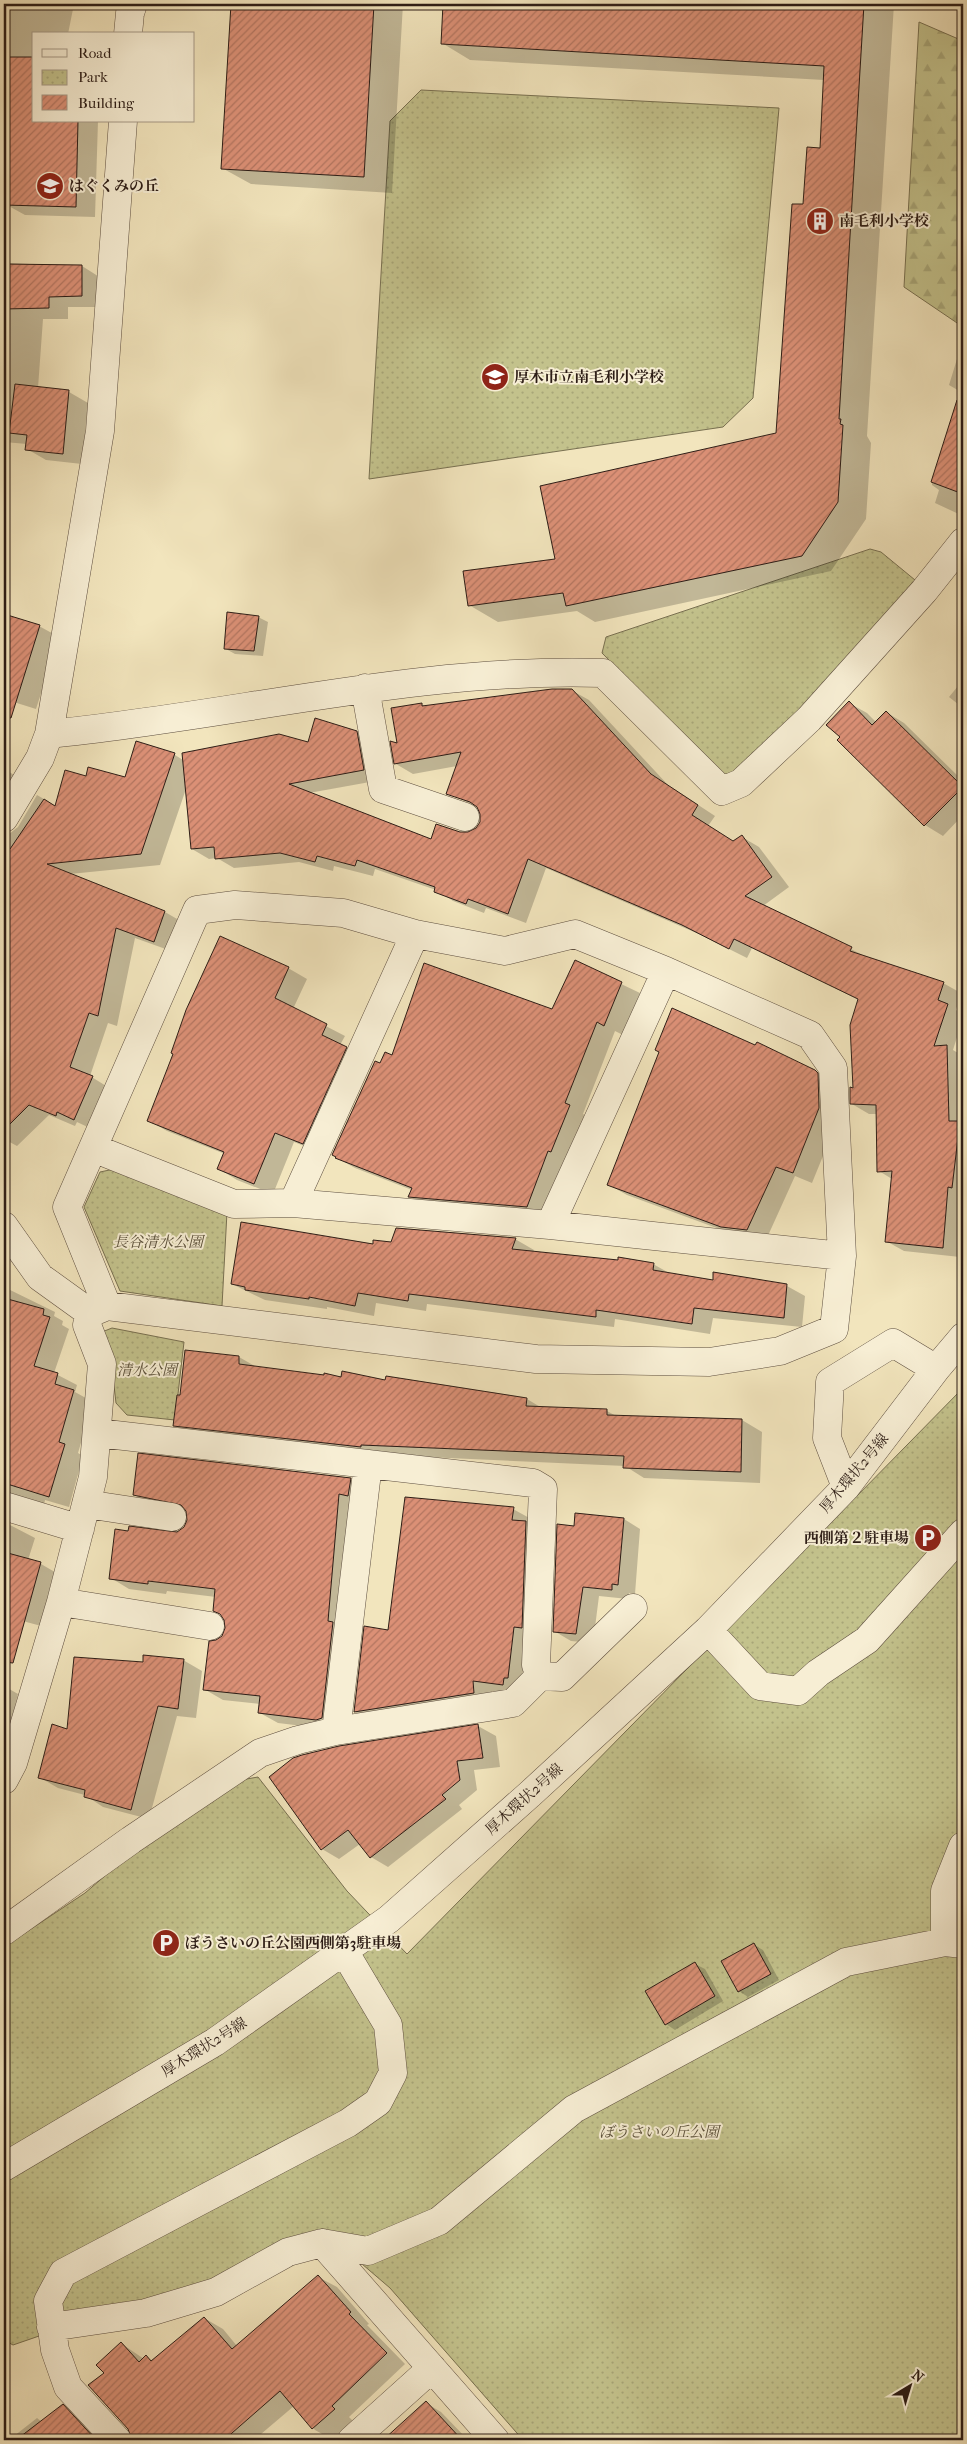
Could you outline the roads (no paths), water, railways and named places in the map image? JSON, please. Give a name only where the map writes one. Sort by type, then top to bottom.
[{"type":"street","points":[[128,32],[133,4]]},
{"type":"street","points":[[4,818],[40,758],[49,734],[100,431],[123,122]]},
{"type":"street","points":[[49,734],[125,727],[365,688],[551,671],[603,673],[722,790],[741,783],[808,719],[924,591],[963,542]]},
{"type":"street","points":[[365,688],[384,789],[465,818]]},
{"type":"street","points":[[4,1226],[40,1277],[98,1309],[536,1359],[709,1362],[780,1351],[834,1329],[842,1256],[833,1068],[810,1035],[666,971],[576,934],[505,952],[415,934],[343,913],[235,905],[197,910],[67,1207],[98,1309]]},
{"type":"street","points":[[292,1203],[415,934]]},
{"type":"street","points":[[550,1225],[666,971]]},
{"type":"street","points":[[93,1148],[234,1204],[292,1203],[550,1225],[842,1256]]},
{"type":"street","points":[[5,1777],[13,1763],[61,1602],[93,1477],[102,1364],[87,1325],[98,1309]]},
{"type":"street","name":"厚木環状2号線","points":[[4,2167],[215,2042],[404,1906],[543,1782],[708,1630],[846,1487],[936,1369],[963,1338]]},
{"type":"street","points":[[846,1487],[827,1438],[830,1382],[893,1343],[936,1369]]},
{"type":"street","points":[[98,1433],[533,1484],[543,1489],[536,1665],[540,1676]]},
{"type":"street","points":[[336,1731],[368,1464]]},
{"type":"street","points":[[4,1506],[83,1517],[172,1517]]},
{"type":"street","points":[[708,1630],[760,1686],[798,1691],[818,1673],[867,1640],[963,1533]]},
{"type":"street","points":[[61,1602],[210,1626]]},
{"type":"street","points":[[4,1931],[131,1840],[260,1754],[298,1740],[336,1731],[513,1703],[540,1676],[562,1677],[633,1608]]},
{"type":"street","points":[[52,2327],[146,2313],[216,2292],[288,2252],[322,2243],[368,2251],[439,2221],[574,2109],[846,1962],[954,1943],[945,1891],[963,1846]]},
{"type":"street","points":[[117,2440],[68,2387],[55,2350],[48,2301],[63,2273],[348,2123],[378,2102],[393,2073],[388,2025],[344,1951]]},
{"type":"street","points":[[322,2243],[495,2440]]},
{"type":"street","points":[[352,2440],[432,2368]]},
{"type":"place","name":"はぐくみの丘","points":[[50,186]]},
{"type":"place","name":"南毛利小学校","points":[[820,221]]},
{"type":"place","name":"厚木市立南毛利小学校","points":[[495,377]]},
{"type":"place","name":"西側第２駐車場","points":[[928,1538]]},
{"type":"place","name":"ぼうさいの丘公園西側第3駐車場","points":[[166,1943]]},
{"type":"park label","name":"長谷清水公園","points":[[158,1242]]},
{"type":"park label","name":"清水公園","points":[[147,1370]]},
{"type":"park label","name":"ぼうさいの丘公園","points":[[659,2132]]}]
